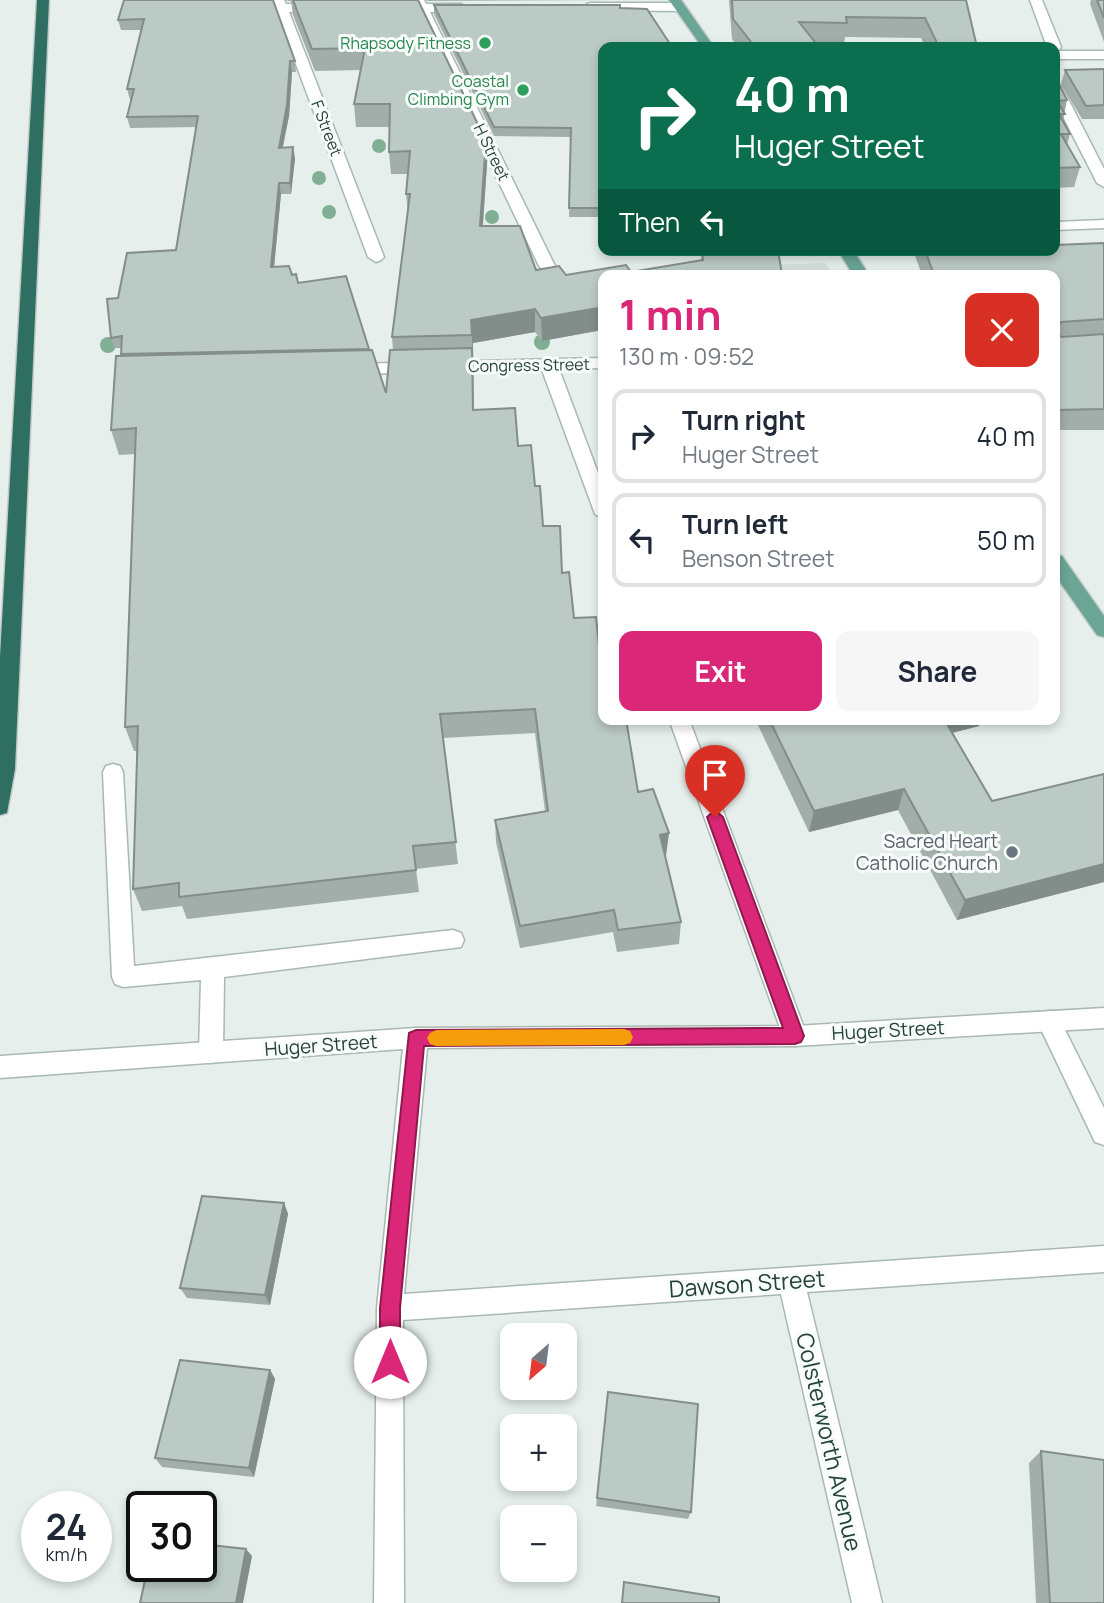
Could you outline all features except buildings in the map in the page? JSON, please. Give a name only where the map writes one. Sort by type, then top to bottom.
[{"type":"highway","points":[[0,807],[5,769],[43,0]]},
{"type":"main road","points":[[678,4],[705,42]]},
{"type":"main road","points":[[1060,568],[1104,630]]},
{"type":"street","points":[[1036,0],[1051,42]]},
{"type":"street","points":[[279,4],[340,8]]},
{"type":"street","name":"F Street","points":[[279,4],[376,257]]},
{"type":"street","points":[[381,8],[420,4],[478,8]]},
{"type":"street","name":"H Street","points":[[420,4],[547,266]]},
{"type":"street","points":[[575,7],[678,4]]},
{"type":"street","points":[[1060,52],[1104,55]]},
{"type":"street","points":[[1060,97],[1104,183]]},
{"type":"street","points":[[1060,226],[1104,224]]},
{"type":"street","name":"Congress Street","points":[[335,369],[598,363]]},
{"type":"street","points":[[549,365],[598,498]]},
{"type":"street","points":[[681,725],[795,1036]]},
{"type":"street","points":[[113,772],[123,977],[214,969],[453,940]]},
{"type":"street","points":[[211,1052],[214,969]]},
{"type":"street","name":"Huger Street","points":[[0,1067],[416,1038],[795,1036],[1104,1018]]},
{"type":"street","points":[[1049,1021],[1104,1134]]},
{"type":"street","points":[[389,1603],[390,1308],[416,1038]]},
{"type":"street","name":"Dawson Street","points":[[390,1308],[1104,1259]]},
{"type":"street","name":"Colsterworth Avenue","points":[[791,1280],[867,1603]]},
{"type":"shaded area","points":[[825,263],[830,270],[658,270],[657,268]]},
{"type":"slow traffic","points":[[436,1038],[624,1037]]},
{"type":"place","name":"Rhapsody Fitness","points":[[485,43]]},
{"type":"place","name":"Coastal Climbing Gym","points":[[523,90]]},
{"type":"place","name":"Sacred Heart Catholic Church","points":[[1012,852]]},
{"type":"route","points":[[390,1362],[390,1308],[416,1038],[795,1036],[715,817]]}]
